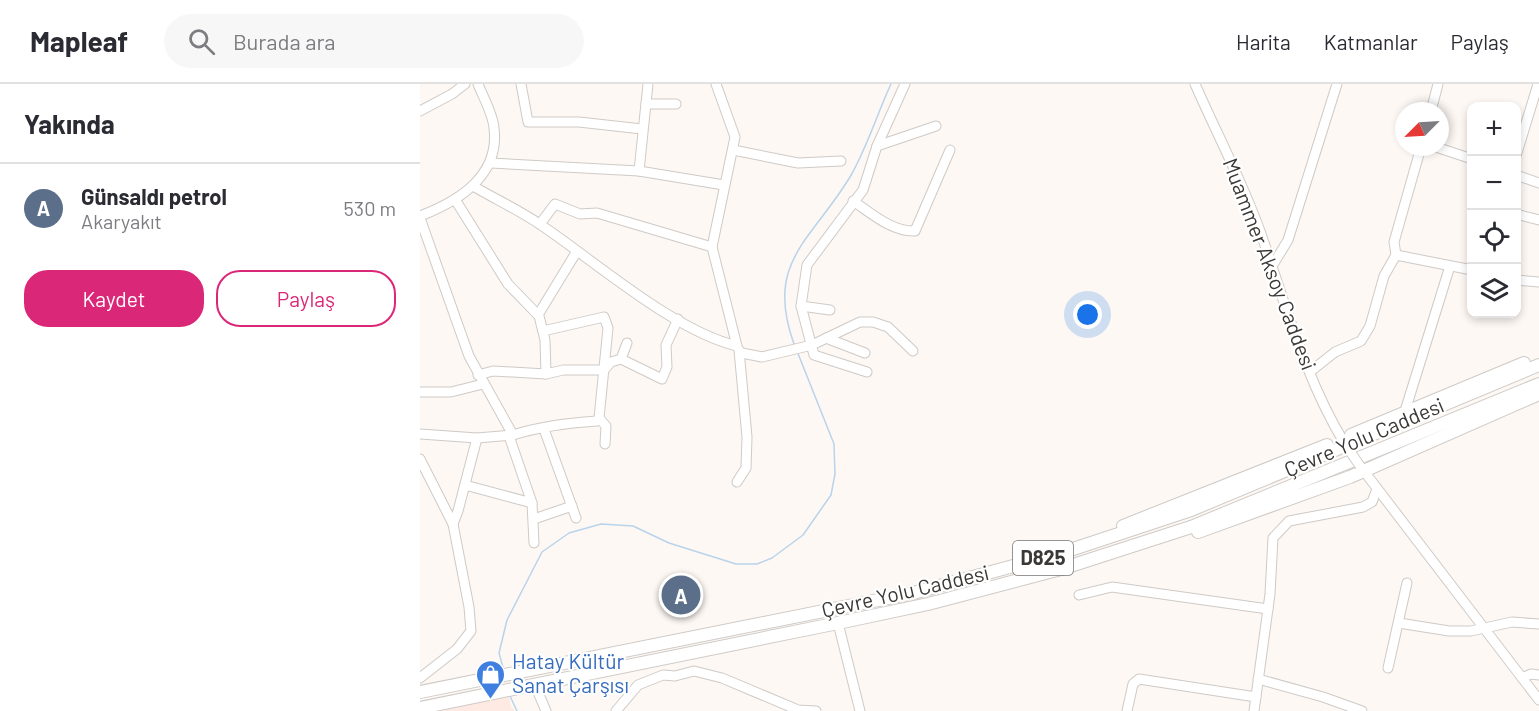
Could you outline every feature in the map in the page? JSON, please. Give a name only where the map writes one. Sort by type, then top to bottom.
[{"type":"highway","points":[[1058,554],[1149,514],[1344,441],[1405,411],[1539,358]]},
{"type":"highway","name":"Çevre Yolu Caddesi","points":[[424,690],[913,593],[1058,554],[1191,510],[1539,365]]},
{"type":"highway","name":"Çevre Yolu Caddesi","points":[[428,708],[928,604],[1061,568],[1191,527],[1539,384]]},
{"type":"highway","points":[[1061,568],[1166,544],[1279,504],[1539,394]]},
{"type":"street","points":[[420,111],[452,94],[465,84]]},
{"type":"street","points":[[478,84],[495,127],[490,163],[472,186],[456,201],[420,217],[469,356],[511,436],[532,503],[534,543]]},
{"type":"street","points":[[521,84],[528,122],[579,122],[642,129]]},
{"type":"street","points":[[639,171],[648,84]]},
{"type":"street","points":[[716,84],[735,137],[712,248],[739,350],[746,468],[737,482]]},
{"type":"street","points":[[867,372],[814,355],[801,306],[807,265],[863,190],[877,146],[904,84]]},
{"type":"street","name":"Muammer Aksoy Caddesi","points":[[1195,84],[1259,230],[1271,268],[1329,417],[1377,489],[1539,700]]},
{"type":"street","points":[[1271,268],[1288,240],[1336,84]]},
{"type":"street","points":[[1433,102],[1438,84]]},
{"type":"street","points":[[1521,142],[1537,97],[1538,84]]},
{"type":"street","points":[[646,104],[676,104]]},
{"type":"street","points":[[877,146],[936,126]]},
{"type":"street","points":[[733,150],[798,163],[842,161]]},
{"type":"street","points":[[853,201],[885,222],[900,229],[915,231],[950,150]]},
{"type":"street","points":[[1449,151],[1467,157]]},
{"type":"street","points":[[1311,371],[1335,352],[1361,341],[1370,326],[1384,276],[1396,255],[1394,242],[1418,156]]},
{"type":"street","points":[[490,163],[639,171],[724,185]]},
{"type":"street","points":[[1521,177],[1539,183]]},
{"type":"street","points":[[472,186],[540,224],[678,319],[718,342],[739,350],[762,357],[812,345],[861,322],[873,322],[888,327],[913,351]]},
{"type":"street","points":[[456,201],[484,241],[508,284],[538,315],[543,331],[546,375]]},
{"type":"street","points":[[540,224],[555,204],[580,214],[597,213],[712,248]]},
{"type":"street","points":[[1521,215],[1539,220]]},
{"type":"street","points":[[538,315],[577,251]]},
{"type":"street","points":[[1396,255],[1467,269]]},
{"type":"street","points":[[1405,411],[1450,266]]},
{"type":"street","points":[[1521,280],[1539,282]]},
{"type":"street","points":[[801,306],[830,310]]},
{"type":"street","points":[[543,331],[604,317],[608,328],[599,418],[606,426],[605,444]]},
{"type":"street","points":[[420,392],[451,392],[493,371],[546,375],[562,370],[604,370],[611,362],[621,359],[663,380],[667,367],[666,345],[678,319]]},
{"type":"street","points":[[826,338],[865,353]]},
{"type":"street","points":[[621,359],[627,343]]},
{"type":"street","points":[[420,434],[477,438],[511,436],[535,428],[544,429],[558,423],[597,421],[599,418]]},
{"type":"street","points":[[544,429],[576,518]]},
{"type":"street","points":[[453,524],[477,438]]},
{"type":"street","points":[[420,459],[453,524],[469,607],[471,631],[457,649],[420,678]]},
{"type":"street","points":[[465,485],[532,503]]},
{"type":"street","points":[[1254,711],[1268,609],[1273,538],[1289,521],[1363,507],[1372,502],[1377,489]]},
{"type":"street","points":[[534,519],[572,506]]},
{"type":"street","points":[[1388,668],[1407,583]]},
{"type":"street","points":[[1079,595],[1112,587],[1268,609]]},
{"type":"street","points":[[1399,623],[1449,631],[1471,631],[1482,626],[1512,622],[1539,624]]},
{"type":"street","points":[[838,623],[860,711]]},
{"type":"street","points":[[616,711],[638,685],[663,675],[694,671],[722,678],[798,710],[816,711]]},
{"type":"street","points":[[1522,678],[1531,674],[1539,675]]},
{"type":"street","points":[[1258,679],[1323,697],[1362,711]]},
{"type":"street","points":[[1127,711],[1133,684],[1139,680],[1256,697]]},
{"type":"street","points":[[529,686],[546,711]]},
{"type":"street","points":[[770,711],[776,701]]},
{"type":"shaded area","name":"Hatay Kültür Sanat Çarşısı","points":[[508,692],[511,707],[515,711],[433,711]]},
{"type":"waterway","points":[[794,344],[786,316],[785,292],[789,272],[797,253],[856,166],[891,84]]},
{"type":"waterway","points":[[504,671],[499,653],[507,620],[542,552],[569,533],[601,524],[633,526],[669,543],[736,564],[757,564],[772,558],[803,535],[831,495],[835,474],[834,444],[797,351]]},
{"type":"waterway","points":[[510,696],[517,711]]},
{"type":"place","name":"Günsaldı petrol","points":[[681,595]]},
{"type":"place","name":"Hatay Kültür Sanat Çarşısı","points":[[491,700]]}]
